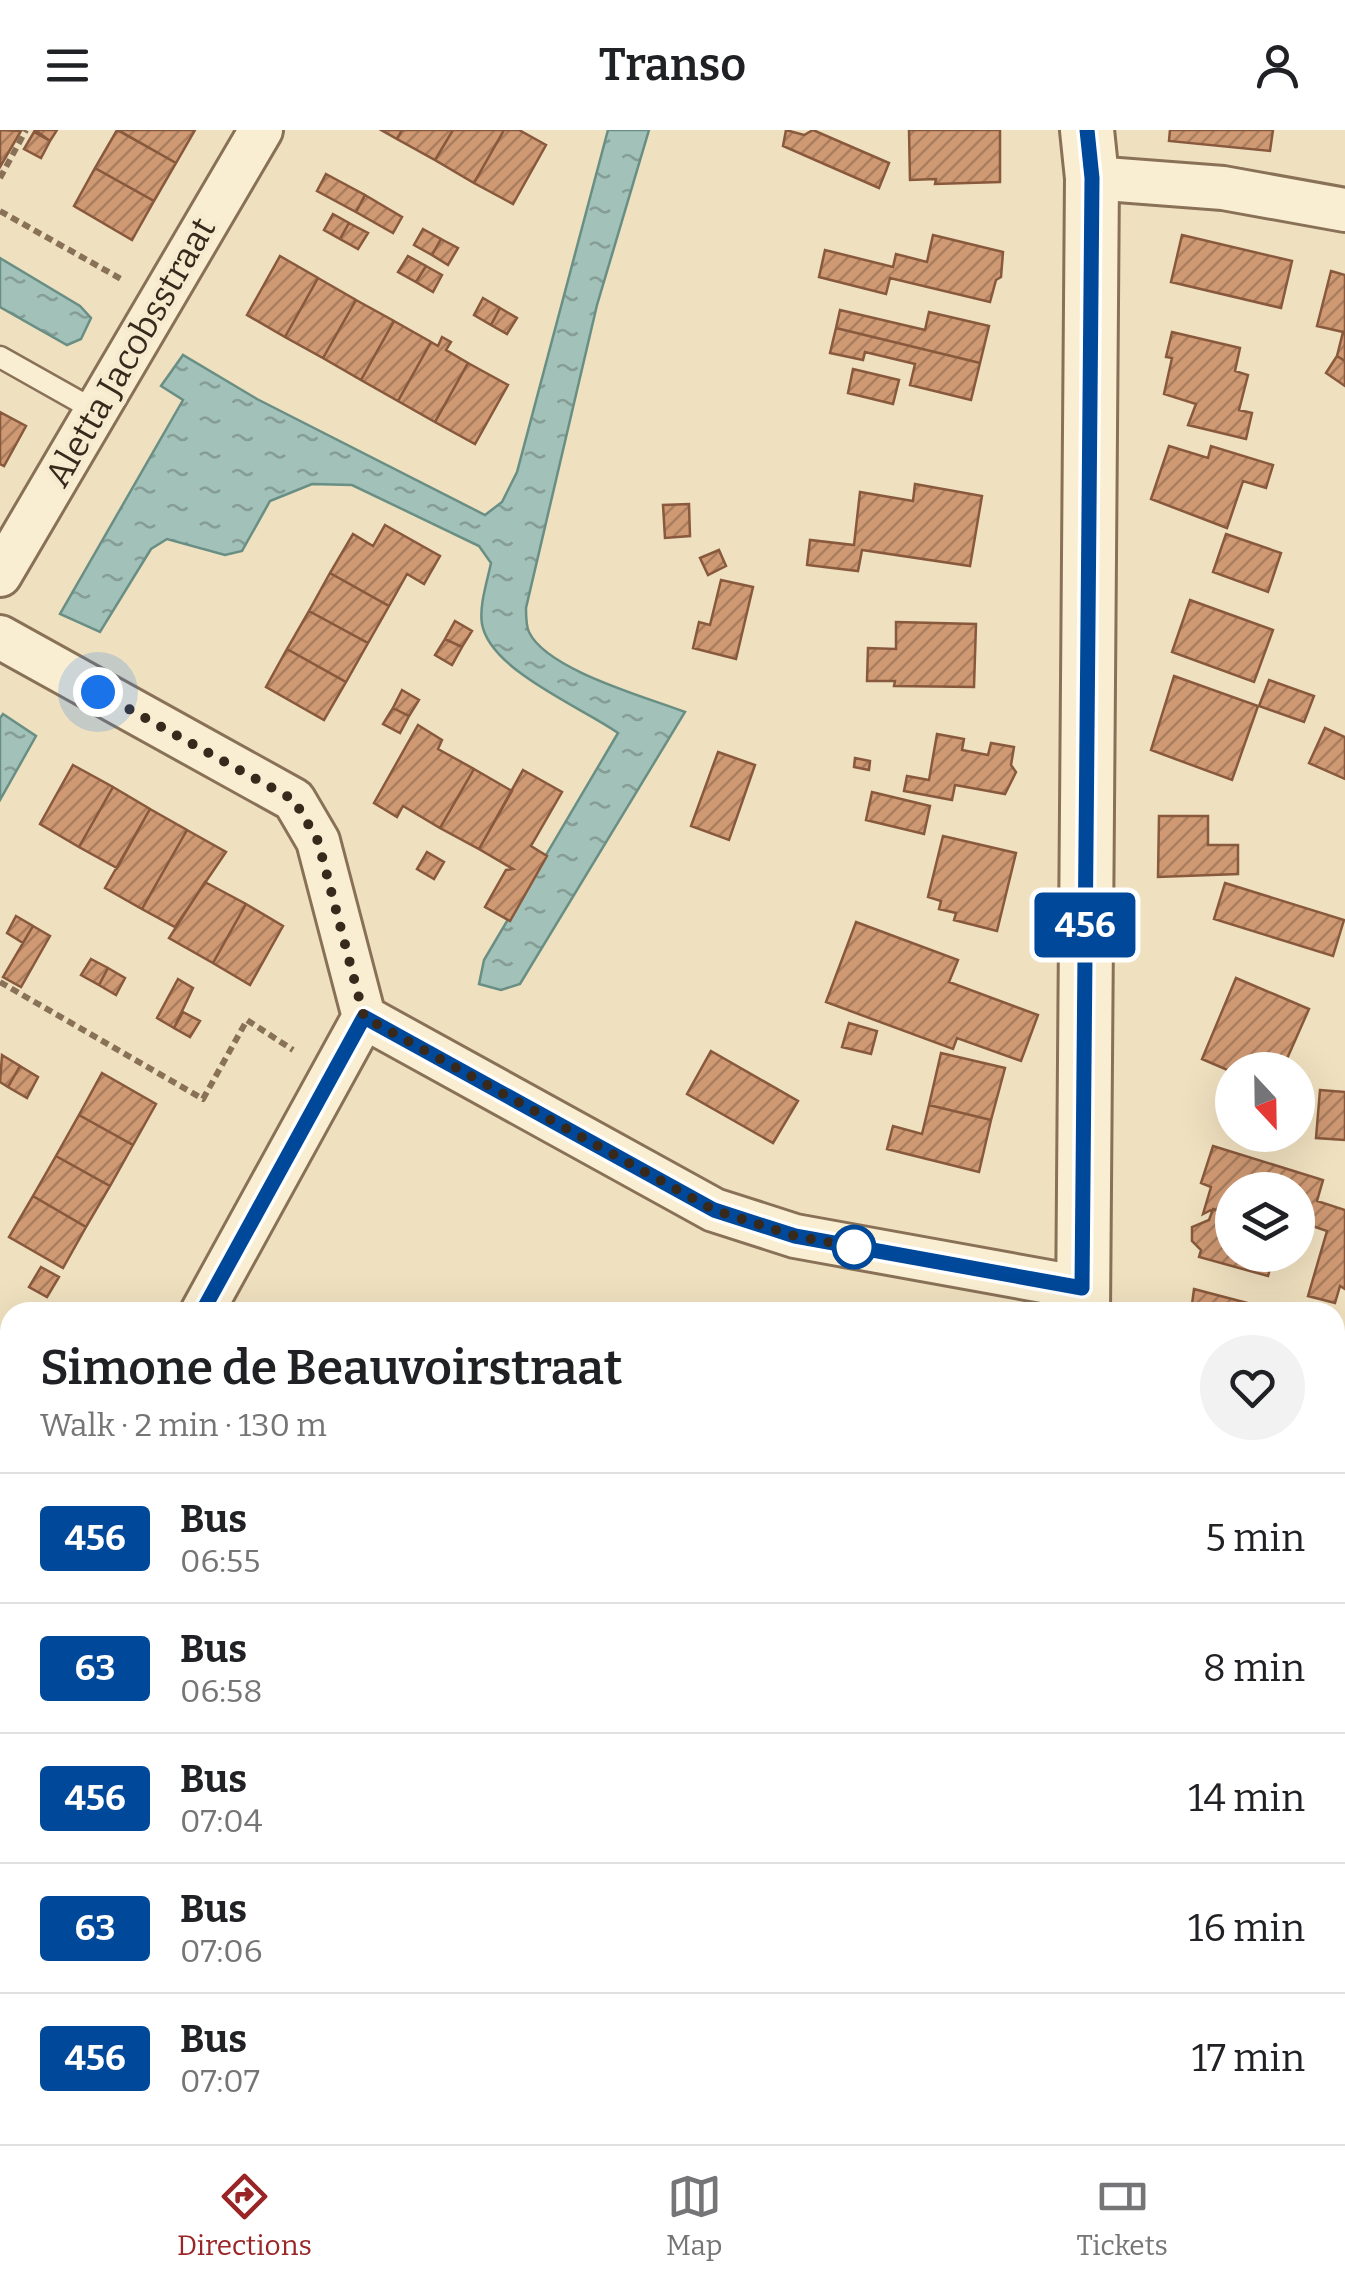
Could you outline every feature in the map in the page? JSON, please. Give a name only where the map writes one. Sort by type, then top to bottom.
[{"type":"street","name":"Aletta Jacobsstraat","points":[[0,575],[261,130]]},
{"type":"street","points":[[364,1017],[714,1210],[795,1236],[1083,1300],[1090,154],[1223,188],[1345,210]]},
{"type":"street","points":[[0,637],[294,800],[318,841],[364,1017],[208,1302]]},
{"type":"lane","points":[[0,357],[96,411]]},
{"type":"path","points":[[0,178],[26,130]]},
{"type":"path","points":[[0,211],[160,301]]},
{"type":"path","points":[[0,982],[204,1099],[247,1020],[332,1076]]},
{"type":"water","points":[[608,130],[649,130],[597,305],[526,608],[527,624],[539,646],[576,670],[685,712],[520,984],[501,990],[479,984],[484,960],[618,733],[519,672],[489,641],[482,624],[482,610],[491,563],[479,546],[352,485],[312,484],[270,501],[242,551],[225,555],[167,539],[151,549],[100,632],[60,614],[183,400],[161,386],[183,355],[257,399],[485,515],[502,502],[517,472]]},
{"type":"water","points":[[0,258],[80,306],[91,318],[81,339],[67,345],[0,307]]},
{"type":"water","points":[[3,714],[36,736],[0,800],[0,718]]},
{"type":"building","points":[[0,130],[21,131],[0,167]]},
{"type":"building","points":[[35,130],[57,130],[50,141]]},
{"type":"building","points":[[117,130],[176,163],[154,201],[95,168]]},
{"type":"building","points":[[118,130],[195,130],[176,163]]},
{"type":"building","points":[[381,130],[402,130],[397,139]]},
{"type":"building","points":[[402,130],[453,130],[435,160],[397,139]]},
{"type":"building","points":[[453,130],[504,130],[474,183],[435,160]]},
{"type":"building","points":[[504,130],[519,130],[546,145],[513,204],[474,183]]},
{"type":"building","points":[[786,130],[804,135],[813,130],[889,163],[879,188],[783,146]]},
{"type":"building","points":[[909,130],[1000,130],[1000,182],[935,184],[936,179],[910,180]]},
{"type":"building","points":[[1170,130],[1273,130],[1270,151],[1169,141]]},
{"type":"building","points":[[34,132],[50,141],[41,158],[24,149]]},
{"type":"building","points":[[95,168],[154,201],[132,240],[74,206]]},
{"type":"building","points":[[326,174],[365,195],[356,212],[317,191]]},
{"type":"building","points":[[365,195],[402,217],[393,233],[356,212]]},
{"type":"building","points":[[333,214],[349,223],[340,239],[324,230]]},
{"type":"building","points":[[349,223],[368,233],[358,249],[340,239]]},
{"type":"building","points":[[423,229],[441,239],[432,255],[414,245]]},
{"type":"building","points":[[933,235],[1003,252],[1001,277],[996,280],[990,302],[890,278],[886,294],[819,277],[825,250],[893,267],[896,254],[927,262]]},
{"type":"building","points":[[1182,235],[1292,261],[1281,308],[1171,282]]},
{"type":"building","points":[[441,239],[458,248],[448,265],[432,255]]},
{"type":"building","points":[[280,256],[318,278],[285,337],[247,315]]},
{"type":"building","points":[[408,256],[426,266],[416,282],[398,272]]},
{"type":"building","points":[[426,266],[442,275],[433,292],[416,282]]},
{"type":"building","points":[[1331,271],[1345,275],[1345,361],[1337,356],[1343,332],[1317,326]]},
{"type":"building","points":[[318,278],[356,300],[323,358],[285,337]]},
{"type":"building","points":[[483,298],[500,308],[491,325],[474,315]]},
{"type":"building","points":[[356,300],[394,321],[361,380],[323,358]]},
{"type":"building","points":[[500,308],[517,318],[507,334],[491,325]]},
{"type":"building","points":[[840,310],[925,330],[929,312],[989,326],[980,363],[836,328]]},
{"type":"building","points":[[394,321],[431,342],[398,401],[361,380]]},
{"type":"building","points":[[836,328],[980,363],[971,400],[910,385],[915,364],[865,352],[863,360],[830,353]]},
{"type":"building","points":[[1172,332],[1240,348],[1235,371],[1248,375],[1239,410],[1252,413],[1246,439],[1188,425],[1196,404],[1164,394],[1172,358],[1166,357]]},
{"type":"building","points":[[442,337],[451,342],[446,350],[468,363],[435,422],[398,401],[431,342],[438,346]]},
{"type":"building","points":[[1337,356],[1345,361],[1345,386],[1326,373]]},
{"type":"building","points":[[468,363],[508,385],[475,444],[435,422]]},
{"type":"building","points":[[853,369],[899,380],[893,404],[848,393]]},
{"type":"building","points":[[0,412],[26,426],[4,466],[0,464]]},
{"type":"building","points":[[1169,446],[1208,458],[1211,446],[1273,465],[1266,488],[1243,481],[1227,528],[1151,499]]},
{"type":"building","points":[[915,484],[982,496],[970,566],[862,550],[858,571],[807,565],[810,540],[854,545],[860,492],[913,501]]},
{"type":"building","points":[[689,504],[690,536],[665,538],[663,505]]},
{"type":"building","points":[[385,525],[440,556],[424,584],[407,574],[389,606],[330,573],[353,534],[373,546]]},
{"type":"building","points":[[1226,534],[1281,553],[1268,592],[1213,572]]},
{"type":"building","points":[[719,550],[726,566],[708,575],[700,558]]},
{"type":"building","points":[[330,573],[389,606],[368,643],[309,611]]},
{"type":"building","points":[[721,580],[753,587],[736,659],[693,648],[699,622],[710,625]]},
{"type":"building","points":[[1190,600],[1273,630],[1254,682],[1172,652]]},
{"type":"building","points":[[309,611],[368,643],[346,682],[287,649]]},
{"type":"building","points":[[455,621],[472,631],[462,647],[445,639]]},
{"type":"building","points":[[896,622],[976,624],[974,687],[894,686],[895,681],[867,681],[868,648],[896,649]]},
{"type":"building","points":[[445,639],[462,647],[452,665],[435,655]]},
{"type":"building","points":[[287,649],[346,682],[324,720],[266,687]]},
{"type":"building","points":[[1174,676],[1258,706],[1232,780],[1151,750]]},
{"type":"building","points":[[1269,680],[1314,696],[1304,722],[1259,706]]},
{"type":"building","points":[[402,690],[419,700],[409,716],[393,708]]},
{"type":"building","points":[[393,708],[409,716],[400,733],[383,724]]},
{"type":"building","points":[[418,725],[442,740],[438,749],[474,769],[440,828],[403,806],[397,817],[374,803]]},
{"type":"building","points":[[1325,728],[1345,737],[1345,779],[1309,763]]},
{"type":"building","points":[[937,734],[964,739],[962,750],[988,755],[991,743],[1014,747],[1011,765],[1016,772],[1005,794],[955,785],[952,800],[904,791],[907,776],[929,780]]},
{"type":"building","points":[[718,752],[755,765],[729,840],[691,826]]},
{"type":"building","points":[[855,758],[870,761],[869,770],[854,767]]},
{"type":"building","points":[[73,765],[113,787],[79,847],[40,824]]},
{"type":"building","points":[[474,769],[512,791],[479,849],[440,828]]},
{"type":"building","points":[[523,770],[562,792],[531,846],[547,856],[510,921],[485,907],[506,870],[513,869],[479,849]]},
{"type":"building","points":[[113,787],[150,809],[117,868],[79,847]]},
{"type":"building","points":[[872,792],[930,806],[924,834],[866,820]]},
{"type":"building","points":[[150,809],[187,830],[142,909],[105,888]]},
{"type":"building","points":[[1159,816],[1208,816],[1208,845],[1238,845],[1238,874],[1158,877]]},
{"type":"building","points":[[187,830],[226,852],[175,927],[142,909]]},
{"type":"building","points":[[943,836],[1016,853],[997,931],[954,920],[956,913],[939,909],[941,901],[928,897]]},
{"type":"building","points":[[427,852],[444,862],[434,879],[417,869]]},
{"type":"building","points":[[205,882],[246,904],[213,963],[169,938]]},
{"type":"building","points":[[1225,883],[1344,920],[1333,956],[1214,919]]},
{"type":"building","points":[[246,904],[283,926],[250,985],[213,963]]},
{"type":"building","points":[[16,916],[33,926],[23,943],[7,933]]},
{"type":"building","points":[[856,922],[958,960],[949,982],[1038,1015],[1021,1061],[957,1038],[953,1049],[826,1002]]},
{"type":"building","points":[[33,926],[50,936],[21,987],[3,977]]},
{"type":"building","points":[[91,959],[108,968],[99,985],[81,975]]},
{"type":"building","points":[[108,968],[125,978],[116,995],[99,985]]},
{"type":"building","points":[[1236,978],[1309,1009],[1290,1052],[1215,1052],[1215,1065],[1202,1059]]},
{"type":"building","points":[[178,979],[193,988],[174,1028],[157,1018]]},
{"type":"building","points":[[183,1012],[200,1021],[190,1037],[174,1028]]},
{"type":"building","points":[[849,1023],[877,1031],[871,1054],[842,1047]]},
{"type":"building","points":[[711,1051],[798,1101],[773,1143],[687,1094]]},
{"type":"building","points":[[941,1053],[1005,1068],[991,1120],[929,1105]]},
{"type":"building","points":[[2,1055],[20,1066],[8,1087],[0,1082]]},
{"type":"building","points":[[20,1066],[38,1077],[27,1098],[8,1087]]},
{"type":"building","points":[[102,1073],[156,1104],[133,1145],[79,1115]]},
{"type":"building","points":[[1320,1090],[1345,1092],[1345,1140],[1316,1138]]},
{"type":"building","points":[[929,1105],[991,1120],[979,1172],[887,1149],[893,1126],[922,1134]]},
{"type":"building","points":[[79,1115],[133,1145],[110,1186],[56,1156]]},
{"type":"building","points":[[1213,1146],[1215,1152],[1232,1152],[1297,1172],[1215,1172],[1215,1210],[1203,1214],[1211,1187],[1201,1183]]},
{"type":"building","points":[[56,1156],[110,1186],[86,1227],[33,1196]]},
{"type":"building","points":[[1315,1178],[1323,1180],[1317,1201],[1345,1210],[1345,1289],[1340,1286],[1335,1302],[1308,1296],[1327,1231],[1315,1227]]},
{"type":"building","points":[[33,1196],[86,1227],[63,1268],[9,1237]]},
{"type":"building","points":[[1215,1210],[1215,1261],[1199,1257],[1201,1250],[1192,1241],[1192,1227],[1209,1220]]},
{"type":"building","points":[[41,1267],[59,1277],[47,1297],[29,1287]]},
{"type":"building","points":[[1194,1289],[1243,1302],[1192,1302]]},
{"type":"bus line","name":"456","points":[[207,1302],[364,1017],[650,1171],[714,1210],[795,1236],[1082,1288],[1092,178],[1087,130]]},
{"type":"route","points":[[98,692],[294,800],[318,841],[364,1017],[650,1171],[714,1210],[795,1236],[854,1247]]}]
